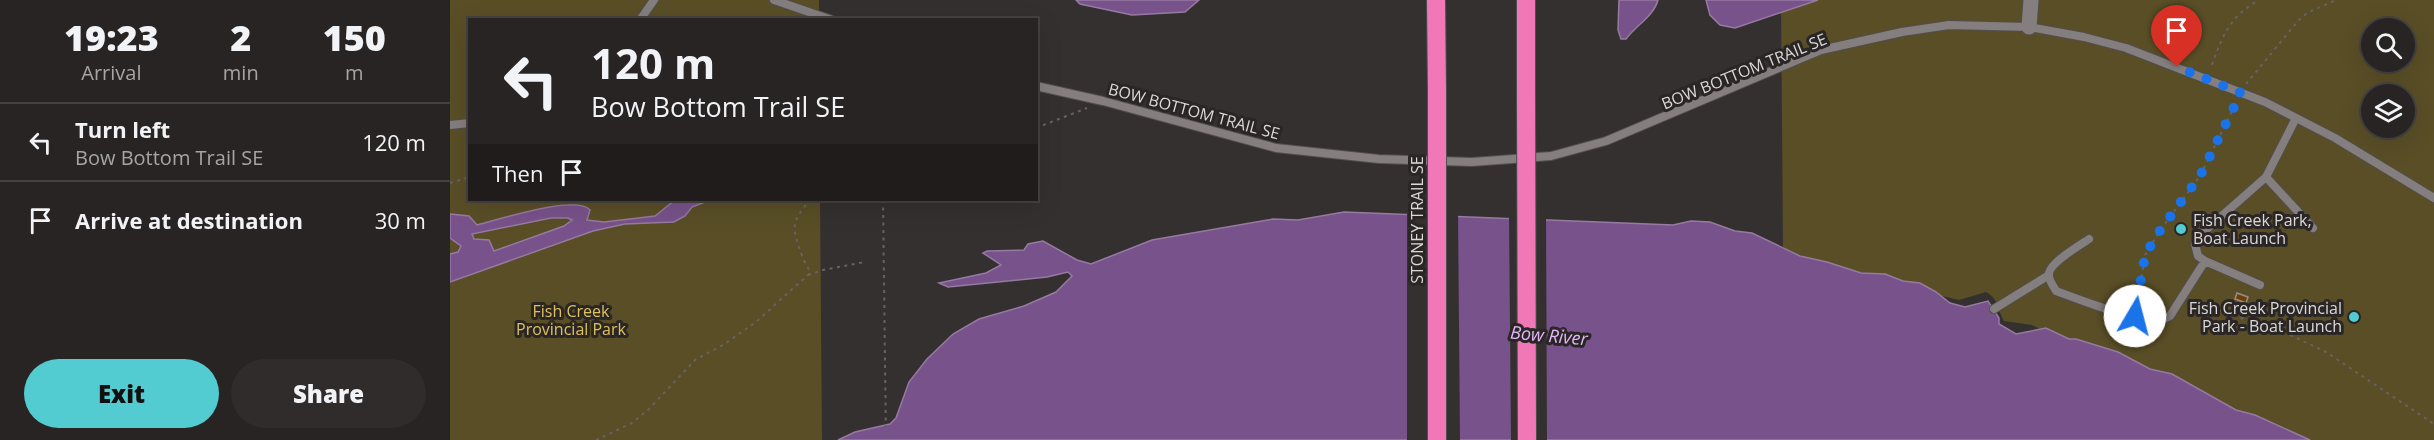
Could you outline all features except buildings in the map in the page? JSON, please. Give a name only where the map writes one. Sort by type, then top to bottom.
[{"type":"highway","name":"STONEY TRAIL SE","points":[[1436,0],[1437,440]]},
{"type":"highway","points":[[1527,0],[1527,440]]},
{"type":"street","points":[[2029,27],[2031,0]]},
{"type":"lane","points":[[641,18],[654,0]]},
{"type":"lane","points":[[774,0],[826,18]]},
{"type":"lane","name":"BOW BOTTOM TRAIL SE","points":[[1038,86],[1103,100],[1276,148],[1386,159],[1472,162],[1551,156],[1606,141],[1821,50],[1902,32],[1949,25],[2029,27],[2084,37],[2126,48],[2241,93],[2335,138],[2434,198]]},
{"type":"lane","points":[[2260,285],[2205,261],[2198,256],[2195,244],[2199,236],[2266,177],[2296,118]]},
{"type":"lane","points":[[450,126],[468,123]]},
{"type":"lane","points":[[2266,177],[2313,228]]},
{"type":"lane","points":[[2089,238],[2053,265],[2049,275],[2056,291],[2135,316],[2161,321],[2167,318],[2205,261]]},
{"type":"lane","points":[[1994,309],[2049,275]]},
{"type":"path","points":[[2212,65],[2229,24],[2241,11],[2259,0]]},
{"type":"path","points":[[2135,316],[2145,255],[2200,176],[2241,93],[2256,70],[2298,21],[2307,13],[2336,0]]},
{"type":"path","points":[[1038,127],[1103,100]]},
{"type":"path","points":[[450,183],[468,178]]},
{"type":"path","points":[[808,275],[808,266],[803,259],[794,219],[809,201]]},
{"type":"path","points":[[883,201],[886,440]]},
{"type":"path","points":[[596,440],[632,423],[649,409],[695,360],[723,345],[756,322],[808,275],[865,262]]},
{"type":"path","points":[[2183,297],[2241,316],[2326,352],[2434,424]]},
{"type":"path","points":[[2231,313],[2235,299]]},
{"type":"path","points":[[2241,316],[2246,303]]},
{"type":"green space","name":"Fish Creek Provincial Park","points":[[450,0],[819,0],[819,18],[468,18],[468,201],[820,201],[822,440],[450,440]]},
{"type":"green space","points":[[1781,0],[2434,0],[2434,440],[2265,440],[2032,325],[2004,321],[1996,301],[1986,292],[1959,300],[1837,271],[1783,248]]},
{"type":"water","points":[[1076,0],[1199,0],[1185,12],[1132,15],[1080,4]]},
{"type":"water","points":[[1619,0],[1658,0],[1649,16],[1626,39],[1621,39],[1618,30]]},
{"type":"water","points":[[1706,0],[1818,0],[1735,28],[1720,25],[1710,15]]},
{"type":"water","points":[[674,201],[707,201],[692,207],[685,216],[674,222],[625,224],[593,231],[450,282],[450,254],[458,252],[461,246],[450,238],[450,214],[469,216],[477,225],[554,206],[569,205],[582,206],[590,210],[587,220],[604,222],[655,216]],"holes":[[[551,218],[572,220],[564,226],[494,251],[489,240],[474,239],[472,234]]]},
{"type":"water","name":"Bow River","points":[[1344,212],[1673,225],[1691,221],[1710,222],[1735,231],[1752,233],[1800,256],[1861,273],[1885,274],[1903,281],[1920,283],[1950,303],[1965,307],[1988,301],[1999,318],[1999,324],[2016,334],[2046,328],[2069,339],[2118,352],[2150,369],[2172,374],[2236,410],[2255,415],[2310,440],[838,440],[855,432],[890,424],[896,418],[909,382],[927,359],[953,334],[979,319],[1024,306],[1056,292],[1072,276],[1068,272],[1047,277],[948,287],[939,283],[986,273],[1001,265],[983,253],[987,251],[1024,250],[1028,244],[1043,241],[1077,260],[1091,264],[1152,240],[1273,219],[1298,220]]},
{"type":"pier","points":[[1407,211],[1458,213],[1460,440],[1407,440]]},
{"type":"pier","points":[[1509,215],[1546,217],[1547,440],[1511,440]]},
{"type":"place","name":"Fish Creek Park, Boat Launch","points":[[2181,229]]},
{"type":"place","name":"Fish Creek Provincial Park - Boat Launch","points":[[2354,317]]},
{"type":"route","points":[[2135,316],[2145,255],[2200,176],[2241,93],[2177,67]]}]
